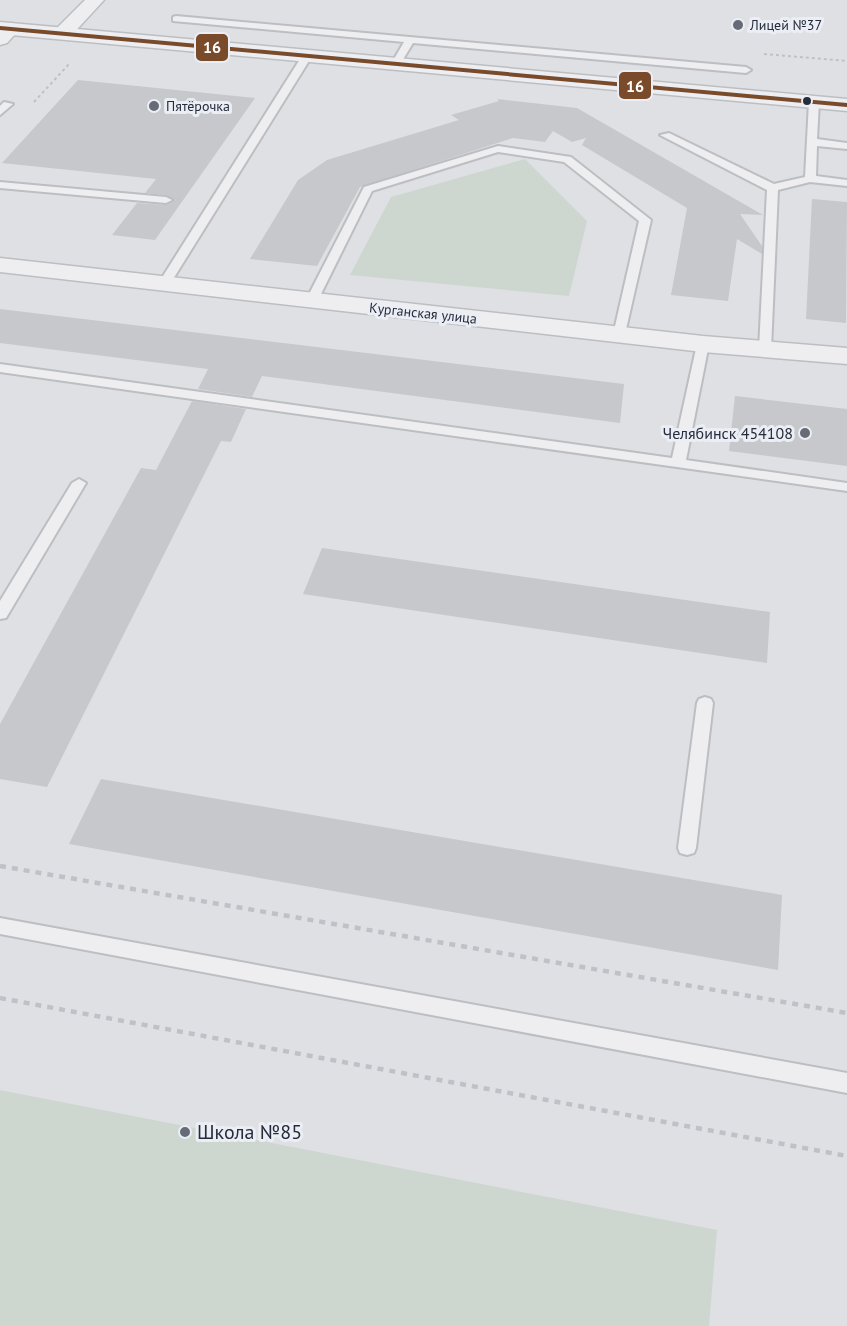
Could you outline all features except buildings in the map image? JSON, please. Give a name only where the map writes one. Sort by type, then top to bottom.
[{"type":"street","points":[[62,34],[95,0]]},
{"type":"street","points":[[4,32],[62,34],[847,105]]},
{"type":"street","name":"Курганская улица","points":[[0,265],[619,335],[847,356]]},
{"type":"lane","points":[[176,19],[746,70]]},
{"type":"lane","points":[[396,64],[410,40]]},
{"type":"lane","points":[[164,284],[307,56]]},
{"type":"lane","points":[[810,179],[814,102]]},
{"type":"lane","points":[[665,135],[773,188],[810,179],[847,183]]},
{"type":"lane","points":[[812,142],[847,146]]},
{"type":"lane","points":[[312,300],[368,189],[498,149],[567,159],[645,220],[619,335]]},
{"type":"lane","points":[[0,185],[166,200]]},
{"type":"lane","points":[[765,349],[773,188]]},
{"type":"lane","points":[[678,463],[703,344]]},
{"type":"lane","points":[[0,368],[847,488]]},
{"type":"lane","points":[[0,614],[79,483]]},
{"type":"lane","points":[[687,848],[705,703]]},
{"type":"lane","points":[[0,926],[847,1083]]},
{"type":"path","points":[[31,104],[70,63],[79,61]]},
{"type":"path","points":[[0,866],[847,1013]]},
{"type":"path","points":[[0,998],[847,1156]]},
{"type":"shaded area","points":[[525,159],[587,221],[569,296],[350,275],[391,197]]},
{"type":"shaded area","name":"Школа №85","points":[[0,1090],[717,1230],[709,1326],[0,1326]]},
{"type":"transit line","name":"16","points":[[0,28],[847,105]]},
{"type":"place","name":"Лицей №37","points":[[738,25]]},
{"type":"place","name":"Пятёрочка","points":[[154,106]]},
{"type":"place","name":"Челябинск 454108","points":[[805,433]]},
{"type":"place","name":"Школа №85","points":[[185,1132]]}]
